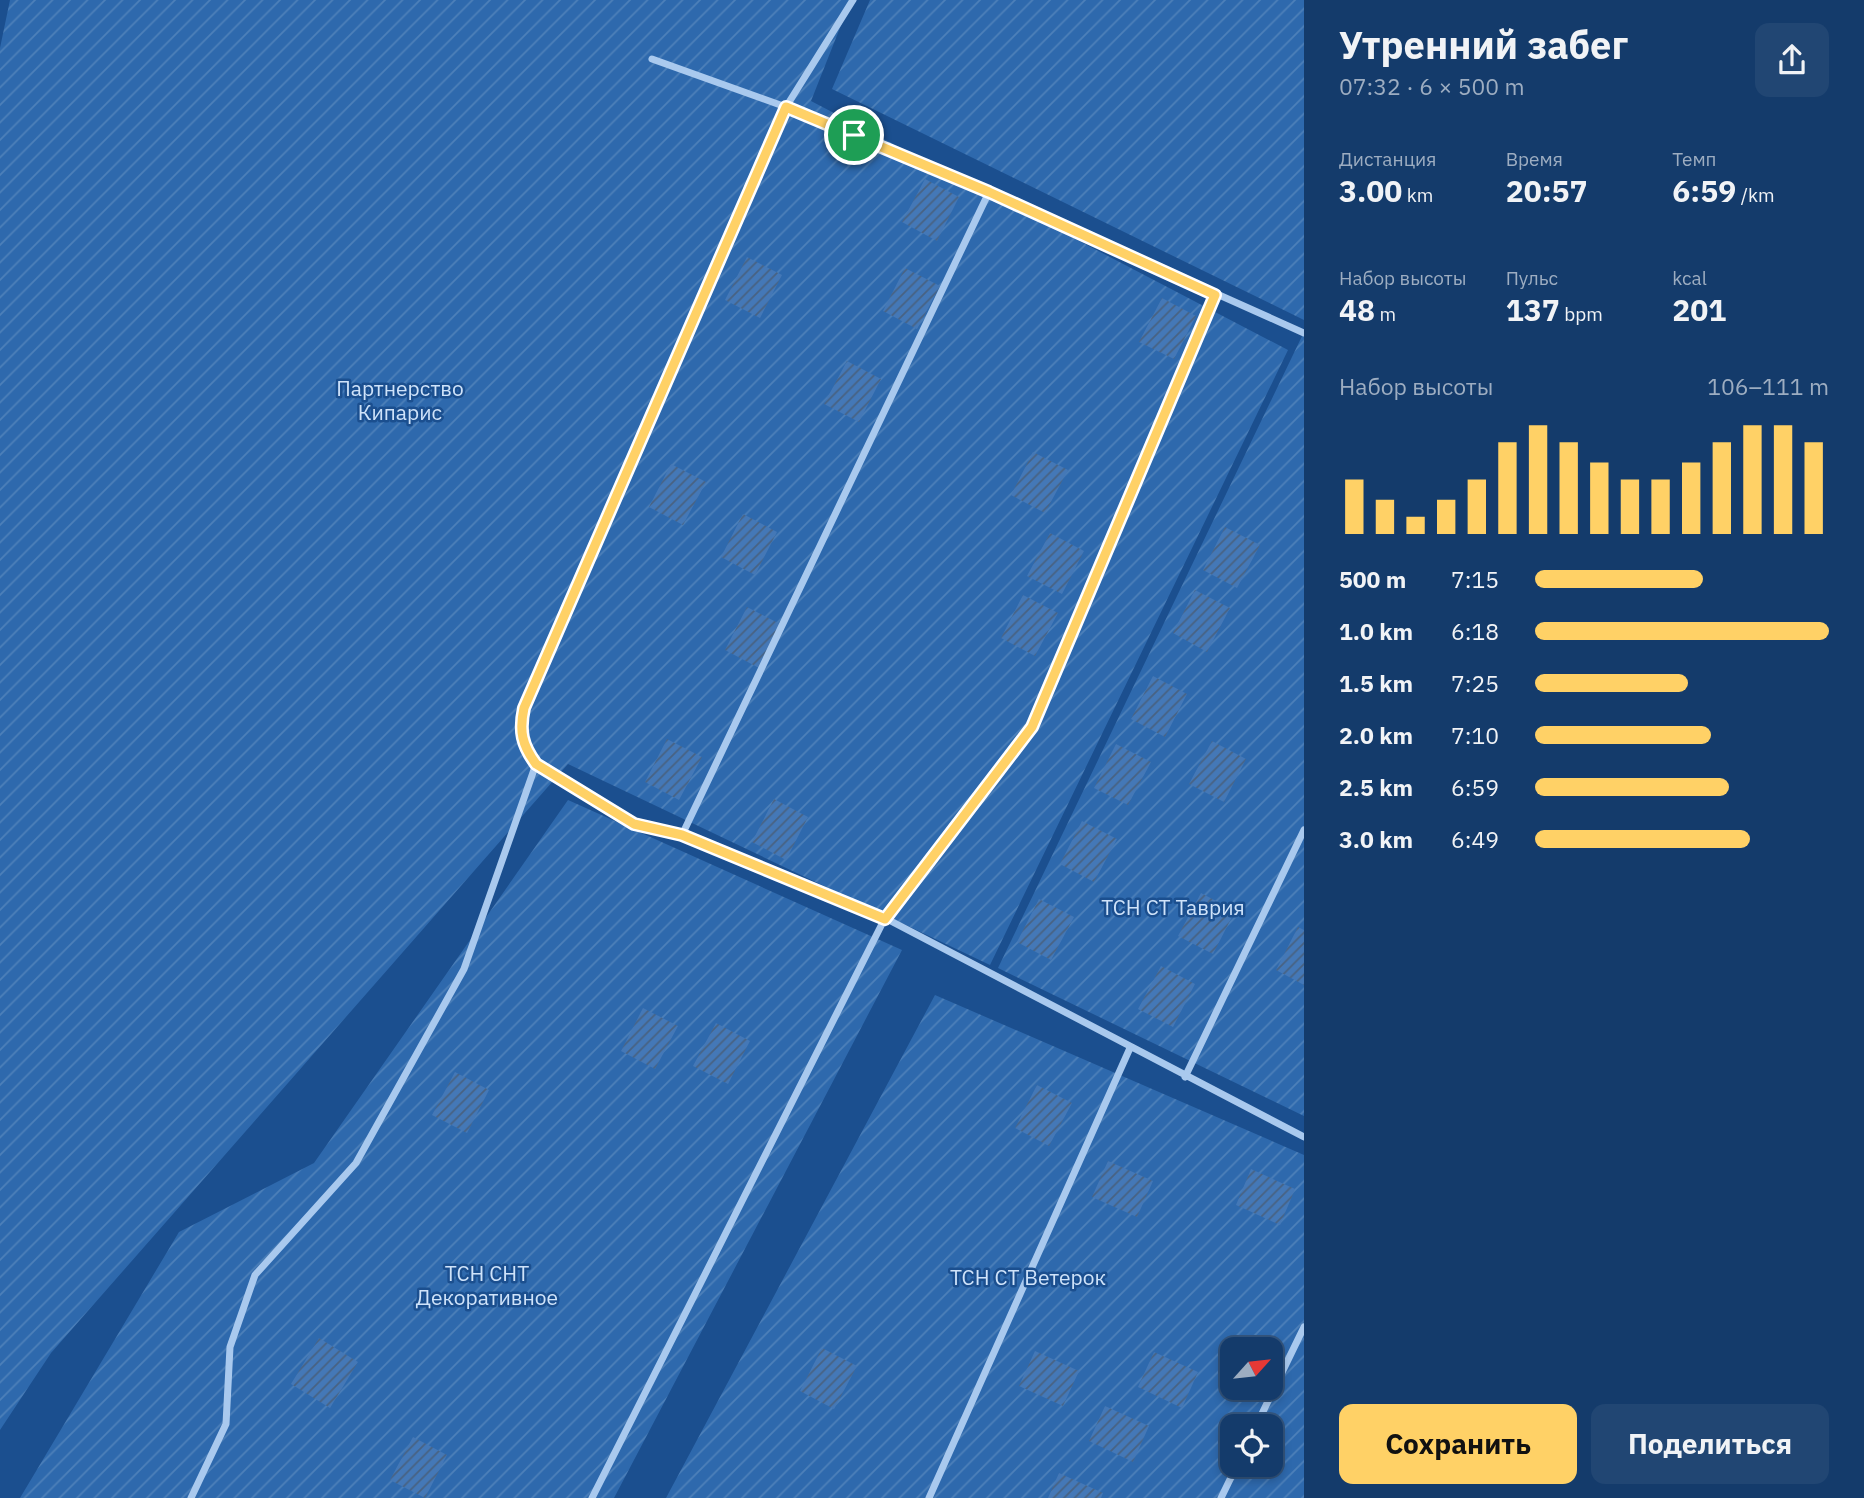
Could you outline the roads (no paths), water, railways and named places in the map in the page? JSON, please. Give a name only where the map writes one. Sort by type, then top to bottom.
[{"type":"street","points":[[853,0],[786,107],[524,708],[522,738],[527,752],[536,764],[634,824],[682,835],[885,919],[1304,1138]]},
{"type":"street","points":[[652,59],[786,107],[989,192],[1304,333]]},
{"type":"street","points":[[682,835],[989,192]]},
{"type":"street","points":[[592,1498],[885,919],[1032,727],[1215,295]]},
{"type":"street","points":[[191,1498],[226,1423],[230,1347],[255,1275],[356,1163],[464,969],[536,764]]},
{"type":"street","points":[[1185,1077],[1304,830]]},
{"type":"street","points":[[929,1498],[1130,1048]]},
{"type":"street","points":[[1262,1414],[1304,1327]]},
{"type":"street","points":[[1221,1498],[1231,1477]]},
{"type":"park label","name":"Партнерство Кипарис","points":[[400,400]]},
{"type":"park label","name":"ТСН СТ Таврия","points":[[1173,907]]},
{"type":"park label","name":"ТСН СТ Ветерок","points":[[1028,1277]]},
{"type":"park label","name":"ТСН СНТ Декоративное","points":[[487,1285]]}]
